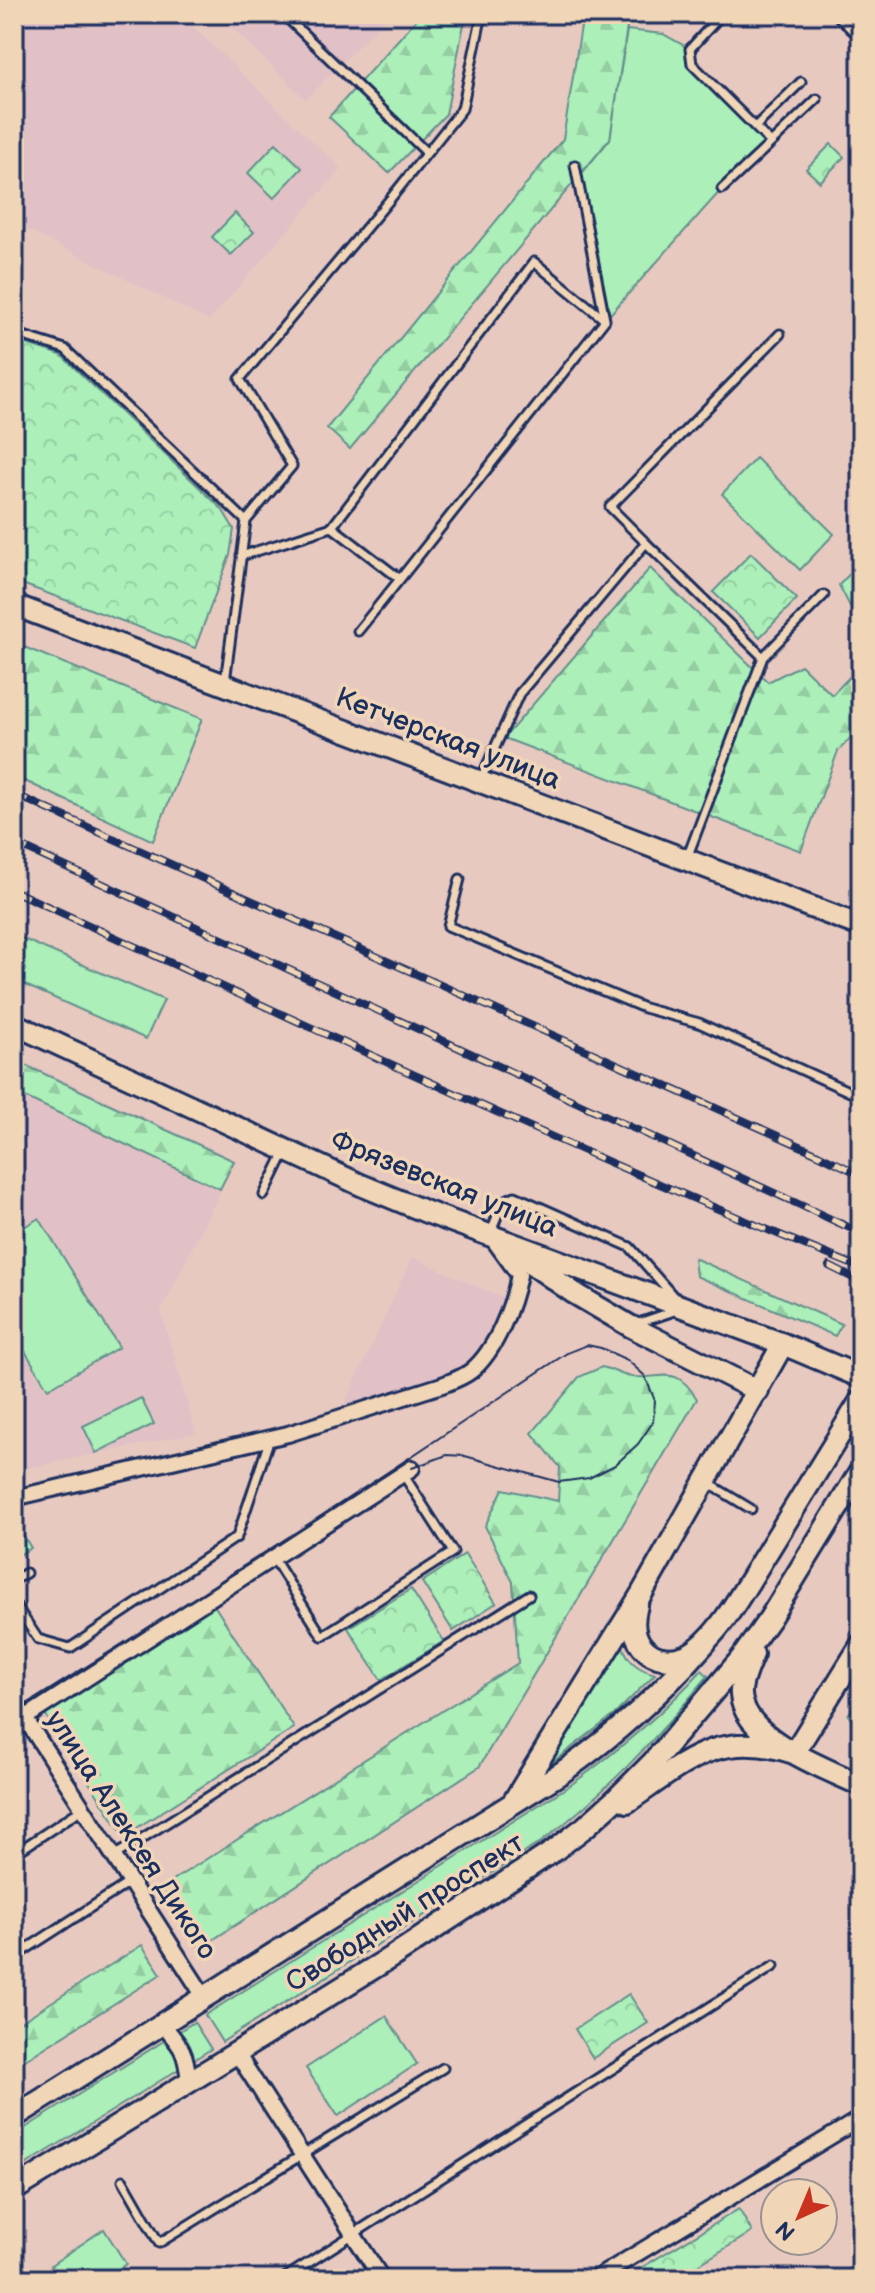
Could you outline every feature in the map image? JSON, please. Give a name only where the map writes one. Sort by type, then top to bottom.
[{"type":"main road","name":"Кетчерская улица","points":[[14,605],[861,926]]},
{"type":"main road","name":"Фрязевская улица","points":[[14,1024],[399,1201],[783,1344],[861,1377]]},
{"type":"main road","points":[[490,1235],[574,1293],[630,1326],[758,1391]]},
{"type":"main road","points":[[512,1805],[642,1593],[783,1344]]},
{"type":"main road","name":"Свободный проспект","points":[[14,2117],[512,1805],[597,1748],[626,1724],[661,1692],[706,1642],[740,1596],[861,1400]]},
{"type":"main road","points":[[861,1470],[770,1618],[751,1658],[741,1698],[756,1725],[780,1746],[861,1785]]},
{"type":"main road","points":[[642,1593],[633,1622],[635,1635],[653,1655],[665,1659],[679,1658],[706,1642]]},
{"type":"main road","name":"Свободный проспект","points":[[14,2190],[393,1956],[555,1850],[615,1800],[653,1762],[718,1689],[770,1618]]},
{"type":"main road","points":[[794,1753],[861,1645]]},
{"type":"main road","points":[[555,1850],[706,1752],[722,1746],[757,1743],[794,1753]]},
{"type":"street","points":[[14,1498],[270,1437],[456,1380],[472,1370],[493,1343],[515,1296],[519,1275],[490,1235]]},
{"type":"street","points":[[19,1721],[407,1471]]},
{"type":"street","name":"улица Алексея Дикого","points":[[14,1701],[19,1721],[83,1808],[205,1998]]},
{"type":"street","points":[[162,2024],[180,2044],[187,2058],[189,2082]]},
{"type":"street","points":[[236,2052],[382,2279]]},
{"type":"street","points":[[595,2279],[861,2118]]},
{"type":"lane","points":[[283,14],[427,153]]},
{"type":"lane","points":[[224,685],[246,521],[292,466],[240,379],[462,109],[482,14]]},
{"type":"lane","points":[[722,14],[690,49],[692,64],[771,143]]},
{"type":"lane","points":[[836,14],[852,30]]},
{"type":"lane","points":[[755,127],[801,82]]},
{"type":"lane","points":[[722,189],[817,99]]},
{"type":"lane","points":[[358,631],[605,320],[575,165]]},
{"type":"lane","points":[[241,556],[332,527],[534,262],[605,320]]},
{"type":"lane","points":[[14,333],[65,349],[246,521]]},
{"type":"lane","points":[[763,657],[610,507],[780,334]]},
{"type":"lane","points":[[332,527],[400,579]]},
{"type":"lane","points":[[480,781],[519,694],[646,543]]},
{"type":"lane","points":[[686,859],[763,657],[824,595]]},
{"type":"lane","points":[[460,879],[448,926],[644,1008],[699,1023],[861,1097]]},
{"type":"lane","points":[[264,1195],[285,1150]]},
{"type":"lane","points":[[490,1235],[502,1202],[515,1196],[630,1247],[683,1307],[630,1326]]},
{"type":"lane","points":[[14,1603],[38,1639],[70,1648],[237,1537],[270,1437]]},
{"type":"lane","points":[[274,1559],[322,1636],[453,1552],[407,1471]]},
{"type":"lane","points":[[706,1482],[751,1509]]},
{"type":"lane","points":[[14,1580],[26,1573]]},
{"type":"lane","points":[[114,1856],[529,1595]]},
{"type":"lane","points":[[14,1854],[83,1808]]},
{"type":"lane","points":[[14,1957],[130,1882]]},
{"type":"lane","points":[[283,2279],[774,1966]]},
{"type":"lane","points":[[123,2180],[159,2243],[443,2068]]},
{"type":"shaded area","points":[[14,14],[180,14],[341,169],[209,321],[14,223]]},
{"type":"shaded area","points":[[218,14],[389,14],[306,100]]},
{"type":"shaded area","points":[[14,1057],[236,1160],[161,1311],[196,1433],[14,1471]]},
{"type":"shaded area","points":[[412,1257],[503,1298],[481,1353],[463,1369],[342,1410]]},
{"type":"green space","points":[[421,14],[466,14],[446,114],[389,173],[329,117]]},
{"type":"green space","points":[[583,14],[629,14],[610,139],[350,449],[327,428],[563,139]]},
{"type":"green space","points":[[627,30],[663,34],[690,49],[692,64],[771,143],[722,189],[605,320],[578,178],[610,139]]},
{"type":"green space","points":[[276,143],[302,168],[274,198],[248,173]]},
{"type":"green space","points":[[831,144],[844,157],[820,182],[806,169]]},
{"type":"green space","points":[[235,213],[254,232],[231,255],[212,237]]},
{"type":"green space","points":[[14,340],[61,355],[222,509],[234,529],[230,555],[195,648],[14,581]]},
{"type":"green space","points":[[756,458],[834,534],[800,570],[722,494]]},
{"type":"green space","points":[[751,553],[797,599],[760,637],[713,592]]},
{"type":"green space","points":[[861,562],[861,619],[853,612],[839,585]]},
{"type":"green space","points":[[650,568],[768,682],[801,665],[832,695],[861,665],[861,727],[838,751],[801,851],[504,738]]},
{"type":"green space","points":[[14,643],[202,719],[153,841],[14,776]]},
{"type":"green space","points":[[14,935],[164,1000],[146,1039],[14,980]]},
{"type":"green space","points":[[14,1060],[234,1161],[220,1189],[14,1092]]},
{"type":"green space","points":[[39,1218],[119,1347],[48,1389],[14,1333],[14,1233]]},
{"type":"green space","points":[[694,1258],[842,1324],[835,1336],[696,1276]]},
{"type":"green space","points":[[602,1367],[632,1377],[675,1377],[697,1399],[479,1767],[200,1948],[162,1887],[518,1663],[513,1582],[485,1526],[503,1489],[558,1501],[560,1467],[532,1433],[579,1377]]},
{"type":"green space","points":[[141,1398],[154,1424],[96,1453],[83,1426]]},
{"type":"green space","points":[[19,1528],[31,1548],[14,1558],[14,1530]]},
{"type":"green space","points":[[465,1554],[496,1603],[453,1631],[422,1582]]},
{"type":"green space","points":[[411,1589],[444,1641],[381,1680],[348,1628]]},
{"type":"green space","points":[[214,1605],[294,1728],[124,1836],[44,1713]]},
{"type":"green space","points":[[622,1643],[634,1663],[655,1674],[615,1714],[554,1761],[551,1757]]},
{"type":"green space","points":[[702,1670],[708,1676],[650,1743],[587,1804],[541,1842],[222,2042],[205,2015],[572,1784],[640,1731]]},
{"type":"green space","points":[[861,1695],[861,1735],[848,1715]]},
{"type":"green space","points":[[142,1945],[161,1974],[14,2067],[14,2026]]},
{"type":"green space","points":[[629,1994],[648,2023],[593,2058],[575,2029]]},
{"type":"green space","points":[[386,2016],[417,2064],[338,2116],[306,2068]]},
{"type":"green space","points":[[194,2022],[211,2049],[14,2172],[14,2135]]},
{"type":"green space","points":[[739,2209],[752,2232],[675,2279],[633,2279],[631,2274]]},
{"type":"green space","points":[[104,2229],[126,2264],[103,2279],[60,2279],[51,2265]]},
{"type":"tram line","points":[[14,1712],[251,1563],[567,1353],[587,1345],[627,1360],[645,1376],[655,1401],[653,1422],[638,1444],[615,1465],[589,1478],[559,1482],[465,1456],[447,1455],[412,1468]]},
{"type":"railway","points":[[14,794],[861,1175]]},
{"type":"railway","points":[[14,843],[861,1233]]},
{"type":"railway","points":[[14,891],[541,1132],[861,1268]]},
{"type":"railway","points":[[829,1266],[861,1282]]}]
